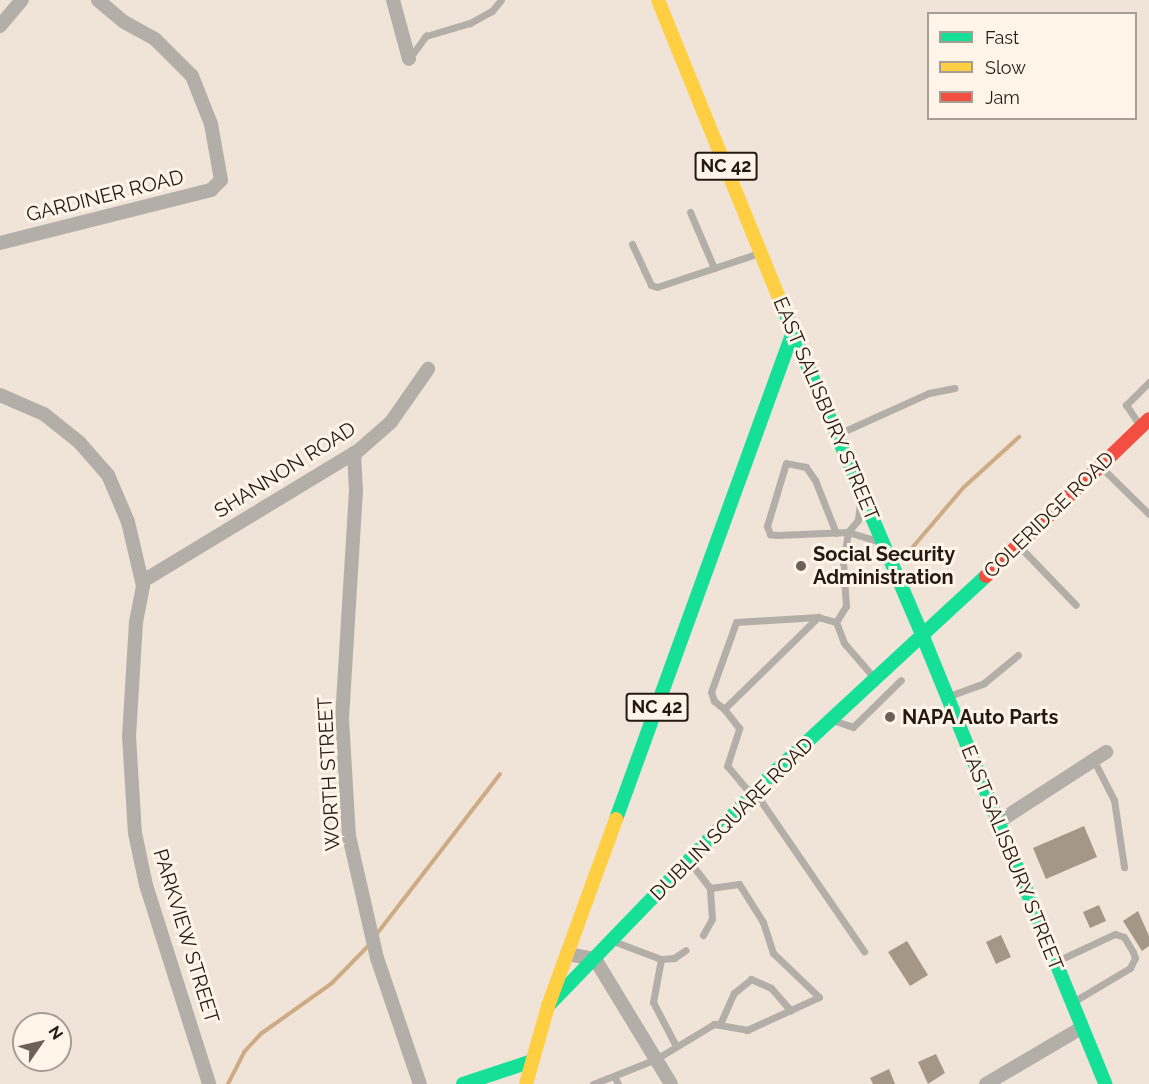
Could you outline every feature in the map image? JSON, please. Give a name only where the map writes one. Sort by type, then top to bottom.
[{"type":"main road","name":"EAST SALISBURY STREET","points":[[658,0],[1105,1084]]},
{"type":"main road","name":"NC 42","points":[[526,1084],[548,1006],[794,332]]},
{"type":"main road","name":"COLERIDGE ROAD","points":[[923,638],[1145,423]]},
{"type":"main road","name":"DUBLIN SQUARE ROAD","points":[[548,1006],[753,794],[923,638]]},
{"type":"main road","points":[[463,1084],[532,1061]]},
{"type":"street","points":[[0,26],[22,0]]},
{"type":"street","name":"GARDINER ROAD","points":[[0,243],[211,190],[218,184],[220,161],[207,111],[192,76],[155,39],[124,22],[98,0]]},
{"type":"street","points":[[393,0],[409,59]]},
{"type":"street","name":"SHANNON ROAD","points":[[143,581],[354,453],[391,422],[428,369]]},
{"type":"street","name":"PARKVIEW STREET","points":[[0,395],[44,414],[79,442],[108,475],[128,522],[143,581],[129,736],[132,811],[146,885],[209,1084]]},
{"type":"street","name":"WORTH STREET","points":[[354,453],[356,490],[342,719],[349,836],[377,958],[420,1084]]},
{"type":"street","points":[[998,822],[1106,752]]},
{"type":"street","points":[[567,954],[595,959],[671,1084]]},
{"type":"street","points":[[986,1084],[1081,1028]]},
{"type":"lane","points":[[409,59],[426,36],[470,23],[492,11],[501,0]]},
{"type":"lane","points":[[690,212],[714,268]]},
{"type":"lane","points":[[632,244],[651,285],[657,286],[761,252]]},
{"type":"lane","points":[[1145,423],[1126,405],[1149,382]]},
{"type":"lane","points":[[837,435],[929,393],[955,388]]},
{"type":"lane","points":[[836,533],[815,480],[806,467],[786,463],[767,526],[770,534],[836,533],[848,532],[883,543]]},
{"type":"lane","points":[[1100,466],[1149,514]]},
{"type":"lane","points":[[836,622],[846,606],[843,562],[848,532],[858,520],[860,489]]},
{"type":"lane","points":[[1018,545],[1076,605]]},
{"type":"lane","points":[[836,622],[818,617],[736,622],[711,692],[714,701],[724,708],[739,728],[727,766],[753,794],[864,951]]},
{"type":"lane","points":[[724,708],[818,617]]},
{"type":"lane","points":[[836,622],[844,642],[876,680]]},
{"type":"lane","points":[[947,697],[984,683],[1018,655]]},
{"type":"lane","points":[[832,720],[853,727],[901,680]]},
{"type":"lane","points":[[1094,761],[1114,800],[1124,867]]},
{"type":"lane","points":[[689,861],[710,888],[712,919],[703,935]]},
{"type":"lane","points":[[593,1084],[656,1059],[705,1028],[720,1024],[747,1030],[817,999],[819,993],[773,953],[763,922],[739,884],[710,888]]},
{"type":"lane","points":[[1055,962],[1115,934],[1124,937],[1133,952],[1135,958],[1130,968],[1071,1003]]},
{"type":"lane","points":[[613,940],[661,959],[674,958],[686,950]]},
{"type":"lane","points":[[661,959],[653,1002],[676,1046]]},
{"type":"lane","points":[[720,1024],[734,993],[751,979],[771,988],[791,1011]]},
{"type":"lane","points":[[614,1076],[618,1084]]},
{"type":"building","points":[[1084,826],[1097,857],[1046,879],[1033,848]]},
{"type":"building","points":[[1099,905],[1106,921],[1090,928],[1083,912]]},
{"type":"building","points":[[1138,911],[1149,936],[1149,946],[1142,951],[1123,921]]},
{"type":"building","points":[[1001,935],[1011,957],[996,964],[986,942]]},
{"type":"building","points":[[907,941],[928,975],[910,986],[888,952]]},
{"type":"building","points":[[936,1054],[945,1073],[928,1084],[918,1062]]},
{"type":"building","points":[[889,1069],[895,1084],[873,1084],[870,1078]]},
{"type":"waterway","points":[[906,555],[963,488],[1019,437]]},
{"type":"waterway","points":[[376,935],[500,774]]},
{"type":"waterway","points":[[228,1084],[244,1052],[262,1033],[332,983],[370,944]]},
{"type":"traffic: fast","points":[[616,819],[793,332],[779,298]]},
{"type":"traffic: fast","points":[[793,332],[923,637],[1105,1084]]},
{"type":"traffic: fast","points":[[548,1006],[769,777],[986,576]]},
{"type":"traffic: fast","points":[[463,1084],[532,1061]]},
{"type":"traffic: slow","points":[[658,0],[779,298]]},
{"type":"traffic: slow","points":[[526,1084],[548,1006],[616,819]]},
{"type":"traffic: jam","points":[[986,576],[1149,419]]},
{"type":"place","name":"Social Security Administration","points":[[801,566]]},
{"type":"place","name":"NAPA Auto Parts","points":[[890,717]]}]
